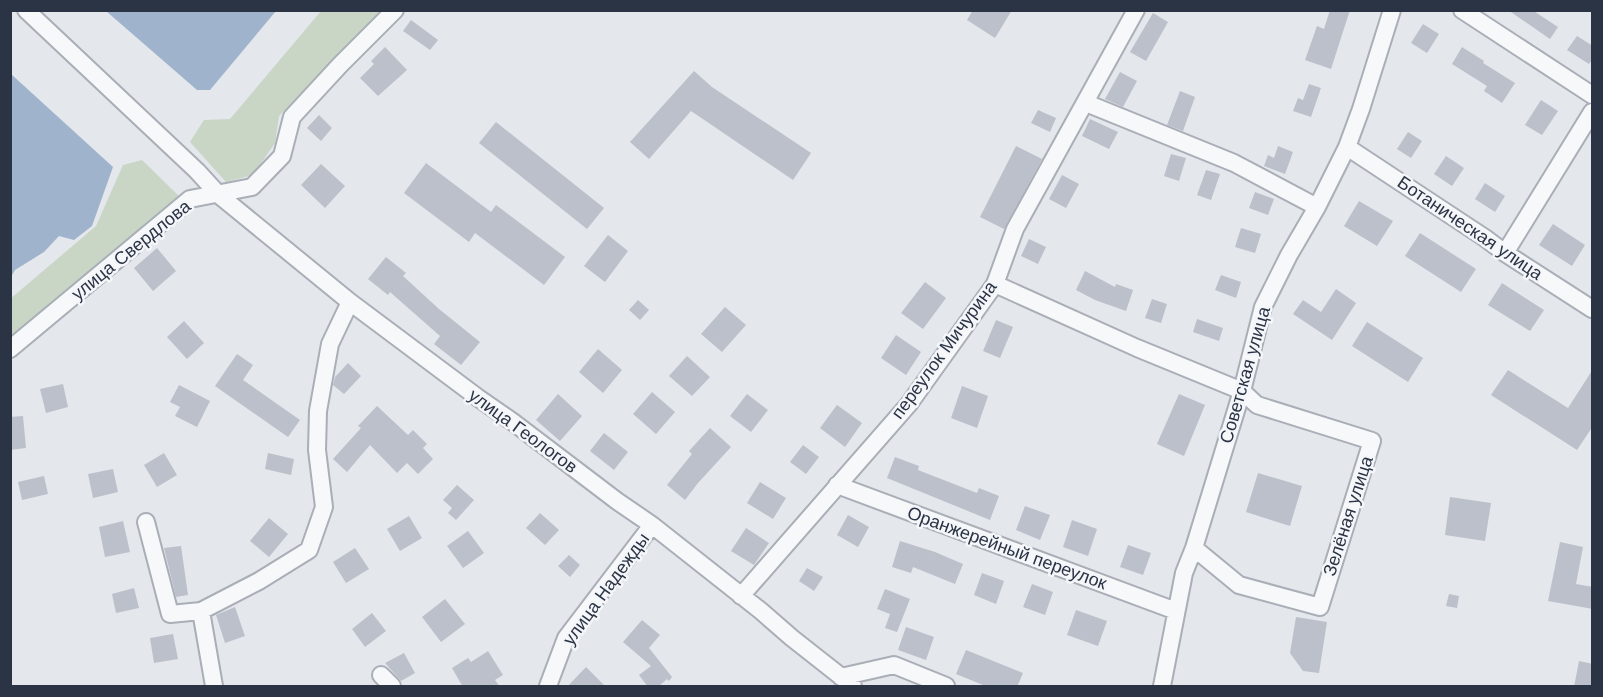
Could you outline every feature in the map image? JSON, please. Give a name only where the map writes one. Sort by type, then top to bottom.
[{"type":"street","name":"улица Геологов","points":[[26,10],[197,171],[219,195],[350,302],[652,525],[847,682]]},
{"type":"street","name":"улица Свердлова","points":[[10,349],[190,200],[252,187],[282,156],[292,117],[394,10]]},
{"type":"street","name":"переулок Мичурина","points":[[741,596],[909,404],[995,284],[1015,229],[1136,10]]},
{"type":"street","name":"Советская улица","points":[[1162,687],[1184,573],[1194,548],[1242,391],[1263,307],[1347,147],[1392,10]]},
{"type":"street","points":[[1462,10],[1593,95]]},
{"type":"street","points":[[1086,103],[1234,163],[1317,207]]},
{"type":"street","points":[[1505,253],[1593,112]]},
{"type":"street","name":"Ботаническая улица","points":[[1347,147],[1593,309]]},
{"type":"street","name":"Зелёная улица","points":[[995,284],[1137,348],[1242,391],[1257,405],[1372,441],[1320,607],[1239,585],[1194,548]]},
{"type":"street","points":[[146,522],[170,614],[201,611],[259,581],[309,550],[324,507],[317,450],[318,411],[330,344],[350,302]]},
{"type":"street","name":"Оранжерейный переулок","points":[[837,485],[1176,611]]},
{"type":"street","name":"улица Надежды","points":[[548,687],[566,638],[652,525]]},
{"type":"street","points":[[201,611],[214,687]]},
{"type":"street","points":[[847,682],[894,665],[946,687]]},
{"type":"green space","points":[[321,11],[385,11],[279,116],[275,143],[253,175],[226,182],[190,142],[204,120],[230,119]]},
{"type":"green space","points":[[142,160],[182,199],[122,243],[85,287],[11,342],[10,299],[96,226],[123,165]]},
{"type":"water","points":[[106,11],[276,11],[210,90],[197,90]]},
{"type":"water","points":[[11,74],[113,167],[92,226],[74,240],[59,236],[44,252],[15,270],[11,277]]},
{"type":"building","points":[[973,10],[1012,10],[995,38],[967,20]]},
{"type":"building","points":[[1330,10],[1350,10],[1331,69],[1305,60],[1317,26],[1324,29]]},
{"type":"building","points":[[1508,10],[1532,10],[1558,27],[1550,39]]},
{"type":"building","points":[[1153,13],[1168,22],[1146,61],[1130,52]]},
{"type":"building","points":[[411,20],[438,40],[430,50],[403,31]]},
{"type":"building","points":[[1423,24],[1439,34],[1427,53],[1411,43]]},
{"type":"building","points":[[1577,36],[1593,46],[1593,59],[1589,64],[1567,50]]},
{"type":"building","points":[[385,47],[407,70],[378,96],[360,78],[374,64],[371,61]]},
{"type":"building","points":[[1462,47],[1515,83],[1502,103],[1484,91],[1487,86],[1452,64]]},
{"type":"building","points":[[694,71],[712,87],[811,153],[793,180],[691,111],[649,159],[630,142]]},
{"type":"building","points":[[1120,72],[1137,81],[1123,107],[1105,99]]},
{"type":"building","points":[[1309,84],[1321,88],[1311,117],[1293,111],[1298,98],[1303,100]]},
{"type":"building","points":[[1180,91],[1195,97],[1183,131],[1167,125]]},
{"type":"building","points":[[1541,100],[1558,111],[1542,135],[1525,125]]},
{"type":"building","points":[[1038,110],[1056,118],[1050,132],[1031,123]]},
{"type":"building","points":[[319,115],[332,128],[321,141],[307,128]]},
{"type":"building","points":[[1090,119],[1118,132],[1109,149],[1082,136]]},
{"type":"building","points":[[496,122],[604,208],[587,229],[479,143]]},
{"type":"building","points":[[1408,132],[1422,141],[1411,158],[1397,149]]},
{"type":"building","points":[[1016,146],[1042,159],[1004,229],[980,217]]},
{"type":"building","points":[[1278,146],[1293,152],[1285,174],[1264,166],[1268,155],[1274,158]]},
{"type":"building","points":[[1171,154],[1186,158],[1179,181],[1164,176]]},
{"type":"building","points":[[1446,156],[1464,168],[1452,186],[1434,174]]},
{"type":"building","points":[[426,163],[491,212],[496,205],[565,257],[544,285],[475,233],[469,242],[404,193]]},
{"type":"building","points":[[321,164],[345,186],[325,208],[301,185]]},
{"type":"building","points":[[1206,170],[1220,174],[1211,200],[1197,195]]},
{"type":"building","points":[[1062,175],[1079,184],[1066,208],[1049,199]]},
{"type":"building","points":[[1485,183],[1505,196],[1495,212],[1475,199]]},
{"type":"building","points":[[1255,192],[1274,199],[1268,215],[1249,208]]},
{"type":"building","points":[[1359,201],[1393,221],[1377,246],[1344,226]]},
{"type":"building","points":[[1553,224],[1585,245],[1572,266],[1539,245]]},
{"type":"building","points":[[1241,228],[1261,234],[1255,253],[1235,247]]},
{"type":"building","points":[[1420,233],[1476,269],[1461,292],[1405,256]]},
{"type":"building","points":[[608,235],[628,251],[605,282],[584,266]]},
{"type":"building","points":[[1029,239],[1046,247],[1038,264],[1021,256]]},
{"type":"building","points":[[157,248],[176,271],[153,291],[134,268]]},
{"type":"building","points":[[386,257],[406,273],[403,276],[439,309],[480,342],[461,365],[434,344],[440,336],[390,292],[388,295],[368,279]]},
{"type":"building","points":[[1085,271],[1115,287],[1116,284],[1133,290],[1126,311],[1095,300],[1076,290]]},
{"type":"building","points":[[1221,275],[1241,282],[1236,298],[1215,290]]},
{"type":"building","points":[[925,282],[946,298],[923,329],[901,313]]},
{"type":"building","points":[[1502,283],[1544,310],[1530,331],[1488,305]]},
{"type":"building","points":[[1336,289],[1356,303],[1332,340],[1293,314],[1303,300],[1321,312]]},
{"type":"building","points":[[1152,299],[1167,304],[1161,323],[1145,318]]},
{"type":"building","points":[[638,300],[649,310],[640,320],[629,310]]},
{"type":"building","points":[[725,307],[746,325],[722,352],[701,334]]},
{"type":"building","points":[[1197,319],[1223,328],[1219,341],[1193,332]]},
{"type":"building","points":[[996,320],[1013,327],[1000,358],[983,351]]},
{"type":"building","points":[[184,321],[204,343],[187,359],[167,337]]},
{"type":"building","points":[[1367,322],[1423,358],[1408,382],[1352,346]]},
{"type":"building","points":[[896,335],[921,352],[906,375],[881,358]]},
{"type":"building","points":[[598,349],[622,370],[603,393],[579,372]]},
{"type":"building","points":[[237,354],[253,365],[243,380],[300,420],[288,437],[215,386]]},
{"type":"building","points":[[687,356],[710,377],[692,396],[669,376]]},
{"type":"building","points":[[348,363],[361,376],[344,394],[333,385],[335,377]]},
{"type":"building","points":[[1593,369],[1593,426],[1577,450],[1491,395],[1508,370],[1568,408]]},
{"type":"building","points":[[63,384],[68,407],[46,413],[40,389]]},
{"type":"building","points":[[179,385],[210,401],[197,427],[175,416],[180,407],[170,402]]},
{"type":"building","points":[[962,386],[988,396],[977,428],[951,418]]},
{"type":"building","points":[[652,392],[675,412],[656,434],[633,414]]},
{"type":"building","points":[[558,394],[582,416],[560,441],[536,420]]},
{"type":"building","points":[[747,394],[768,410],[751,432],[730,416]]},
{"type":"building","points":[[1179,394],[1205,405],[1184,456],[1157,444]]},
{"type":"building","points":[[837,405],[862,423],[845,447],[820,428]]},
{"type":"building","points":[[377,406],[408,435],[413,430],[427,444],[423,448],[433,459],[418,474],[407,463],[397,473],[370,445],[347,472],[333,459],[361,428],[358,426]]},
{"type":"building","points":[[23,416],[26,448],[10,450],[10,417]]},
{"type":"building","points":[[710,428],[731,447],[685,500],[667,485],[692,454],[689,451]]},
{"type":"building","points":[[604,433],[628,452],[614,470],[590,451]]},
{"type":"building","points":[[803,445],[819,457],[806,474],[790,462]]},
{"type":"building","points":[[164,453],[177,475],[157,487],[144,465]]},
{"type":"building","points":[[268,453],[294,459],[291,475],[265,469]]},
{"type":"building","points":[[895,457],[919,466],[918,470],[977,493],[979,488],[999,496],[990,520],[887,478]]},
{"type":"building","points":[[113,469],[118,492],[93,498],[88,474]]},
{"type":"building","points":[[1258,473],[1302,486],[1290,526],[1246,512]]},
{"type":"building","points":[[44,476],[48,494],[22,500],[18,482]]},
{"type":"building","points":[[760,482],[786,498],[773,519],[747,503]]},
{"type":"building","points":[[457,485],[474,500],[456,520],[448,513],[452,508],[443,500]]},
{"type":"building","points":[[1450,497],[1491,503],[1485,541],[1445,535]]},
{"type":"building","points":[[1025,506],[1050,515],[1040,540],[1016,530]]},
{"type":"building","points":[[540,513],[559,530],[545,545],[526,528]]},
{"type":"building","points":[[848,515],[869,527],[858,547],[837,535]]},
{"type":"building","points":[[409,516],[422,538],[400,551],[387,529]]},
{"type":"building","points":[[269,518],[288,534],[269,557],[250,541]]},
{"type":"building","points":[[1072,520],[1097,529],[1088,556],[1063,547]]},
{"type":"building","points":[[123,521],[130,552],[105,557],[99,527]]},
{"type":"building","points":[[746,528],[769,543],[754,565],[731,551]]},
{"type":"building","points":[[468,531],[484,553],[463,568],[447,546]]},
{"type":"building","points":[[900,541],[963,564],[955,584],[913,567],[911,573],[892,567]]},
{"type":"building","points":[[1560,542],[1583,547],[1576,584],[1593,587],[1593,609],[1548,601]]},
{"type":"building","points":[[1128,545],[1151,553],[1143,575],[1120,567]]},
{"type":"building","points":[[181,546],[188,595],[176,597],[164,548]]},
{"type":"building","points":[[355,548],[369,569],[346,583],[333,562]]},
{"type":"building","points":[[569,555],[580,565],[570,577],[558,566]]},
{"type":"building","points":[[807,568],[823,577],[814,591],[799,581]]},
{"type":"building","points":[[982,573],[1004,581],[996,604],[974,595]]},
{"type":"building","points":[[1032,584],[1053,592],[1045,615],[1023,607]]},
{"type":"building","points":[[134,588],[139,608],[116,613],[112,594]]},
{"type":"building","points":[[885,589],[910,599],[897,632],[885,628],[890,614],[877,609]]},
{"type":"building","points":[[1449,594],[1459,596],[1457,608],[1446,606]]},
{"type":"building","points":[[445,599],[465,624],[441,642],[422,617]]},
{"type":"building","points":[[235,607],[245,636],[225,643],[216,615]]},
{"type":"building","points":[[1076,610],[1107,621],[1098,646],[1067,635]]},
{"type":"building","points":[[372,613],[386,631],[365,647],[352,629]]},
{"type":"building","points":[[1296,617],[1327,622],[1319,673],[1303,671],[1290,653]]},
{"type":"building","points":[[642,620],[660,635],[649,648],[672,677],[658,687],[648,687],[639,675],[651,666],[623,642]]},
{"type":"building","points":[[906,627],[934,637],[926,660],[898,650]]},
{"type":"building","points":[[173,634],[178,659],[154,663],[150,638]]},
{"type":"building","points":[[966,650],[1023,673],[1017,687],[988,687],[956,674]]},
{"type":"building","points":[[488,651],[503,675],[495,680],[500,687],[463,687],[452,668],[468,658],[471,662]]},
{"type":"building","points":[[404,653],[415,673],[401,681],[385,663]]},
{"type":"building","points":[[1579,661],[1593,664],[1593,687],[1574,687]]},
{"type":"building","points":[[586,667],[606,687],[567,687]]}]
